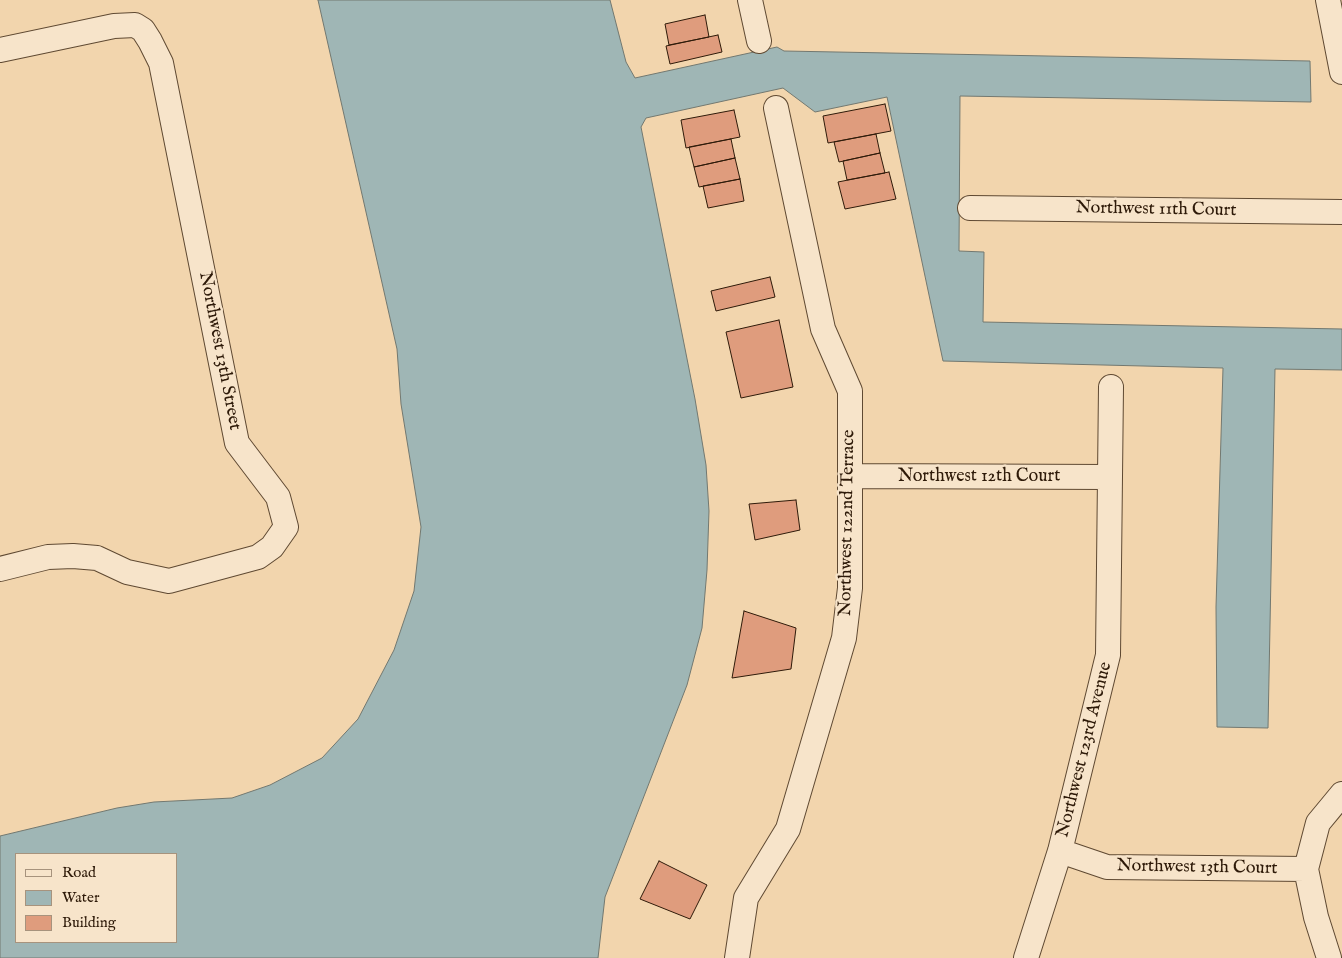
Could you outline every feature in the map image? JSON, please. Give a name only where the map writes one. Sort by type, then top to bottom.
[{"type":"street","points":[[750,0],[759,41]]},
{"type":"street","points":[[1328,0],[1342,72]]},
{"type":"street","name":"Northwest 13th Street","points":[[0,50],[114,26],[135,25],[143,30],[162,63],[237,443],[278,497],[286,527],[272,547],[258,556],[169,580],[127,572],[97,558],[73,556],[48,557],[0,569]]},
{"type":"street","name":"Northwest 122nd Terrace","points":[[736,958],[746,898],[788,829],[844,638],[850,588],[850,391],[823,329],[776,108]]},
{"type":"street","name":"Northwest 11th Court","points":[[970,208],[1342,212]]},
{"type":"street","name":"Northwest 123rd Avenue","points":[[1026,958],[1060,851],[1108,655],[1108,477],[1111,387]]},
{"type":"street","name":"Northwest 12th Court","points":[[850,476],[1108,477]]},
{"type":"street","points":[[1333,956],[1316,917],[1306,869],[1318,822],[1342,794]]},
{"type":"street","name":"Northwest 13th Court","points":[[1060,851],[1106,867],[1306,869]]},
{"type":"water","points":[[318,0],[610,0],[626,62],[635,78],[777,47],[784,51],[1310,61],[1311,102],[960,96],[959,251],[984,252],[983,322],[1342,329],[1342,370],[1275,369],[1268,728],[1217,727],[1216,607],[1223,368],[943,361],[887,97],[815,112],[783,88],[646,118],[641,127],[695,399],[706,465],[709,511],[707,570],[702,628],[687,685],[605,897],[598,958],[0,958],[0,836],[117,808],[154,802],[232,798],[270,785],[322,758],[358,719],[394,650],[414,591],[421,527],[401,404],[397,349]]},
{"type":"building","points":[[705,15],[709,37],[669,45],[665,24]]},
{"type":"building","points":[[718,35],[722,52],[670,64],[666,46]]},
{"type":"building","points":[[885,104],[891,131],[828,143],[823,116]]},
{"type":"building","points":[[734,110],[740,137],[686,148],[681,120]]},
{"type":"building","points":[[876,134],[880,153],[839,162],[834,142]]},
{"type":"building","points":[[731,139],[735,158],[694,167],[689,147]]},
{"type":"building","points":[[880,153],[885,173],[847,180],[843,161]]},
{"type":"building","points":[[735,158],[740,179],[699,187],[694,167]]},
{"type":"building","points":[[889,172],[896,199],[845,209],[838,182]]},
{"type":"building","points":[[740,179],[744,201],[708,208],[703,186]]},
{"type":"building","points":[[770,277],[775,297],[716,311],[711,291]]},
{"type":"building","points":[[779,320],[793,387],[741,398],[726,332]]},
{"type":"building","points":[[796,500],[800,530],[755,540],[749,504]]},
{"type":"building","points":[[744,611],[796,628],[791,669],[732,678]]},
{"type":"building","points":[[659,861],[707,885],[690,919],[640,899]]}]
